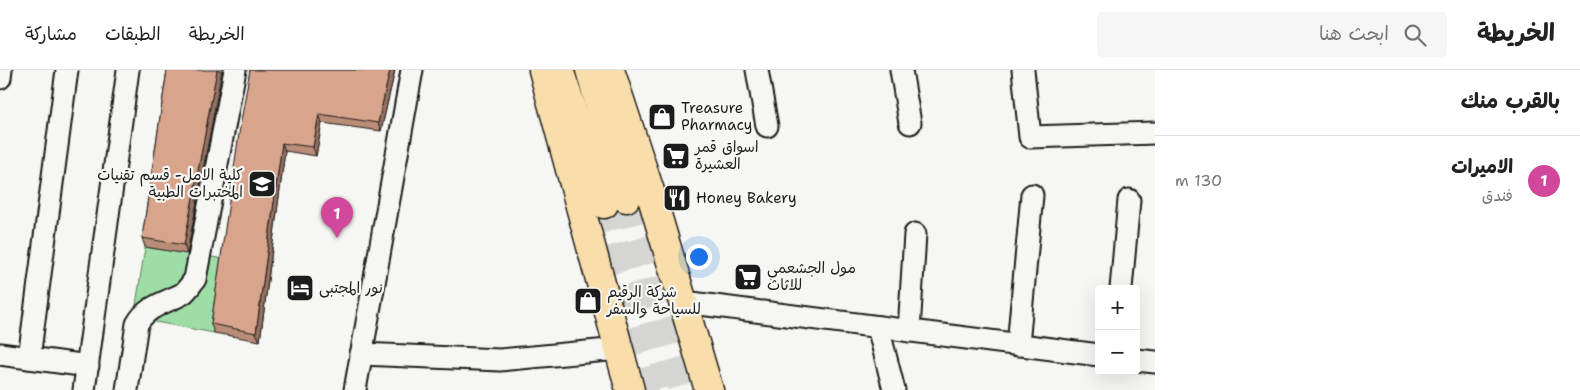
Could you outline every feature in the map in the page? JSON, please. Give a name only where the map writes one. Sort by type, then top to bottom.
[{"type":"highway","points":[[542,70],[630,390]]},
{"type":"highway","points":[[559,70],[615,201],[590,70]]},
{"type":"highway","points":[[610,70],[629,124],[709,390]]},
{"type":"street","points":[[0,78],[1,70]]},
{"type":"street","points":[[29,358],[68,70]]},
{"type":"street","points":[[84,390],[128,70]]},
{"type":"street","points":[[127,390],[137,324],[142,315],[162,301],[184,293],[195,279],[235,70]]},
{"type":"street","points":[[355,390],[412,70]]},
{"type":"street","points":[[757,70],[767,126]]},
{"type":"street","points":[[901,70],[910,123]]},
{"type":"street","points":[[1023,70],[1030,136],[1155,133]]},
{"type":"street","points":[[1018,345],[1032,195]]},
{"type":"street","points":[[1121,285],[1129,200]]},
{"type":"street","points":[[909,331],[915,234]]},
{"type":"street","points":[[684,302],[1095,355]]},
{"type":"street","points":[[878,327],[894,390]]},
{"type":"street","points":[[362,354],[500,360],[619,349]]},
{"type":"street","points":[[0,354],[88,366]]},
{"type":"street","points":[[1140,360],[1155,362]]},
{"type":"green space","points":[[145,247],[225,259],[214,333],[134,318]]},
{"type":"building","points":[[167,70],[217,70],[184,245],[142,238]]},
{"type":"building","points":[[250,70],[390,70],[378,123],[319,114],[313,147],[282,143],[256,333],[211,324]]},
{"type":"tunnel","points":[[626,198],[682,390]]},
{"type":"tunnel","points":[[604,204],[657,390]]},
{"type":"place","name":"Treasure Pharmacy","points":[[662,117]]},
{"type":"place","name":"اسواق قمر العشيرة","points":[[676,156]]},
{"type":"place","name":"كلية الامل- قسم تقنيات المختبرات الطبية","points":[[262,184]]},
{"type":"place","name":"Honey Bakery","points":[[677,198]]},
{"type":"place","name":"الاميرات","points":[[337,238]]},
{"type":"place","name":"مول الجشعمي للاثاث","points":[[748,277]]},
{"type":"place","name":"نور المجتبى","points":[[300,288]]},
{"type":"place","name":"شركة الرقيم للسياحة والسفر","points":[[588,301]]}]
